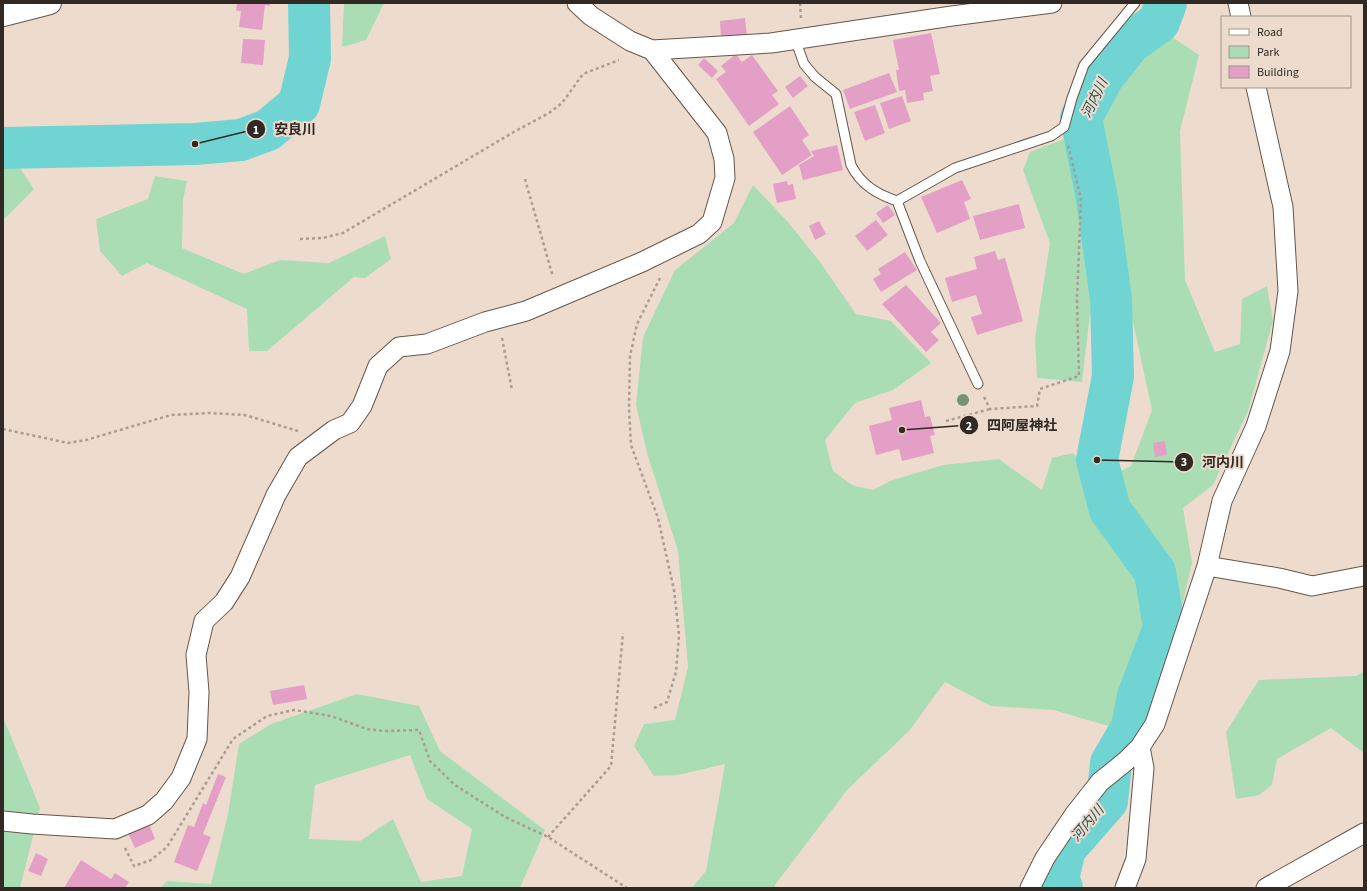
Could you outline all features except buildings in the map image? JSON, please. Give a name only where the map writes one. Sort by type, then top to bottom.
[{"type":"street","points":[[3,15],[50,3]]},
{"type":"street","points":[[577,3],[590,16],[630,41],[652,50],[731,46],[795,39],[1052,3]]},
{"type":"street","points":[[1238,3],[1241,16]]},
{"type":"street","points":[[3,821],[115,829],[148,815],[164,801],[181,778],[197,739],[199,692],[196,655],[204,621],[224,602],[240,577],[276,495],[298,457],[334,430],[350,423],[362,406],[378,366],[399,347],[428,344],[499,318],[526,310],[667,250],[699,234],[712,222],[725,178],[724,159],[717,133],[652,50]]},
{"type":"street","points":[[1030,888],[1045,858],[1074,815],[1100,782],[1126,761],[1140,747],[1155,724],[1207,566],[1222,501],[1256,426],[1280,351],[1288,291],[1282,207],[1256,88]]},
{"type":"street","points":[[1207,566],[1279,578],[1312,586],[1364,576]]},
{"type":"street","points":[[1125,888],[1136,859],[1144,768],[1140,747]]},
{"type":"street","points":[[1273,886],[1364,834]]},
{"type":"lane","points":[[897,201],[955,168],[1051,136],[1064,127],[1072,98],[1084,65],[1135,3]]},
{"type":"lane","points":[[795,39],[804,64],[815,77],[836,94],[851,165],[856,176],[878,194],[897,201],[920,261],[978,384]]},
{"type":"path","points":[[300,239],[323,238],[344,233],[512,132],[549,113],[562,103],[583,74],[615,61],[652,50]]},
{"type":"path","points":[[946,421],[990,409],[1037,406],[1040,389],[1079,376],[1077,300],[1082,199],[1064,127]]},
{"type":"path","points":[[525,179],[559,296]]},
{"type":"path","points":[[654,708],[667,702],[676,672],[679,635],[674,590],[658,518],[630,445],[630,356],[637,324],[662,275],[667,250]]},
{"type":"path","points":[[499,318],[512,390]]},
{"type":"path","points":[[978,384],[990,409]]},
{"type":"path","points":[[3,429],[68,443],[86,440],[171,415],[209,413],[245,415],[284,426],[320,440]]},
{"type":"path","points":[[548,836],[611,766],[623,633]]},
{"type":"path","points":[[115,829],[134,866],[151,860],[167,847],[233,739],[267,716],[294,710],[331,716],[367,729],[384,731],[419,730],[430,761],[455,785],[505,817],[548,836],[627,888]]},
{"type":"green space","points":[[344,3],[384,3],[366,40],[342,47]]},
{"type":"green space","points":[[1163,31],[1199,55],[1180,131],[1185,280],[1215,352],[1240,344],[1242,299],[1267,286],[1273,321],[1248,411],[1213,485],[1183,508],[1192,563],[1179,620],[1147,714],[1108,726],[1054,710],[991,706],[945,682],[909,731],[847,790],[775,885],[775,888],[692,888],[706,871],[725,764],[678,775],[654,776],[634,746],[644,724],[675,720],[688,667],[678,551],[647,453],[636,405],[643,337],[675,270],[734,223],[753,185],[788,222],[820,262],[856,314],[891,321],[931,363],[893,390],[855,403],[825,440],[833,471],[852,485],[873,490],[890,481],[943,465],[999,459],[1042,490],[1052,458],[1073,453],[1098,482],[1131,466],[1152,410],[1128,299],[1091,306],[1082,382],[1037,378],[1035,338],[1050,243],[1023,170],[1030,152],[1072,136],[1106,103],[1127,67]]},
{"type":"green space","points":[[3,143],[34,189],[3,220]]},
{"type":"green space","points":[[155,176],[187,181],[183,200],[182,248],[244,274],[280,260],[329,263],[385,236],[391,259],[365,278],[354,277],[267,351],[249,351],[247,309],[147,263],[122,276],[100,251],[96,219],[148,199]]},
{"type":"green space","points":[[1364,672],[1364,753],[1331,728],[1277,759],[1272,785],[1259,795],[1236,799],[1226,732],[1259,680],[1356,676]]},
{"type":"green space","points":[[357,694],[419,706],[440,751],[545,830],[520,888],[160,888],[167,881],[211,884],[228,814],[239,744],[271,724]],"holes":[[[410,755],[427,799],[472,829],[462,876],[421,882],[393,819],[360,841],[309,839],[315,785]]]},
{"type":"green space","points":[[3,717],[40,808],[20,888],[3,888]]},
{"type":"waterway","points":[[3,148],[195,144],[241,140],[268,130],[299,104],[310,58],[309,3]]},
{"type":"waterway","name":"河内川","points":[[1062,888],[1058,879],[1065,849],[1107,801],[1111,763],[1132,727],[1138,696],[1164,628],[1155,572],[1110,510],[1097,460],[1113,376],[1111,299],[1097,198],[1081,118],[1103,77],[1130,43],[1159,22],[1166,3]]},
{"type":"place","name":"安良川","points":[[195,144]]},
{"type":"place","name":"四阿屋神社","points":[[902,430]]},
{"type":"place","name":"河内川","points":[[1097,460]]}]
